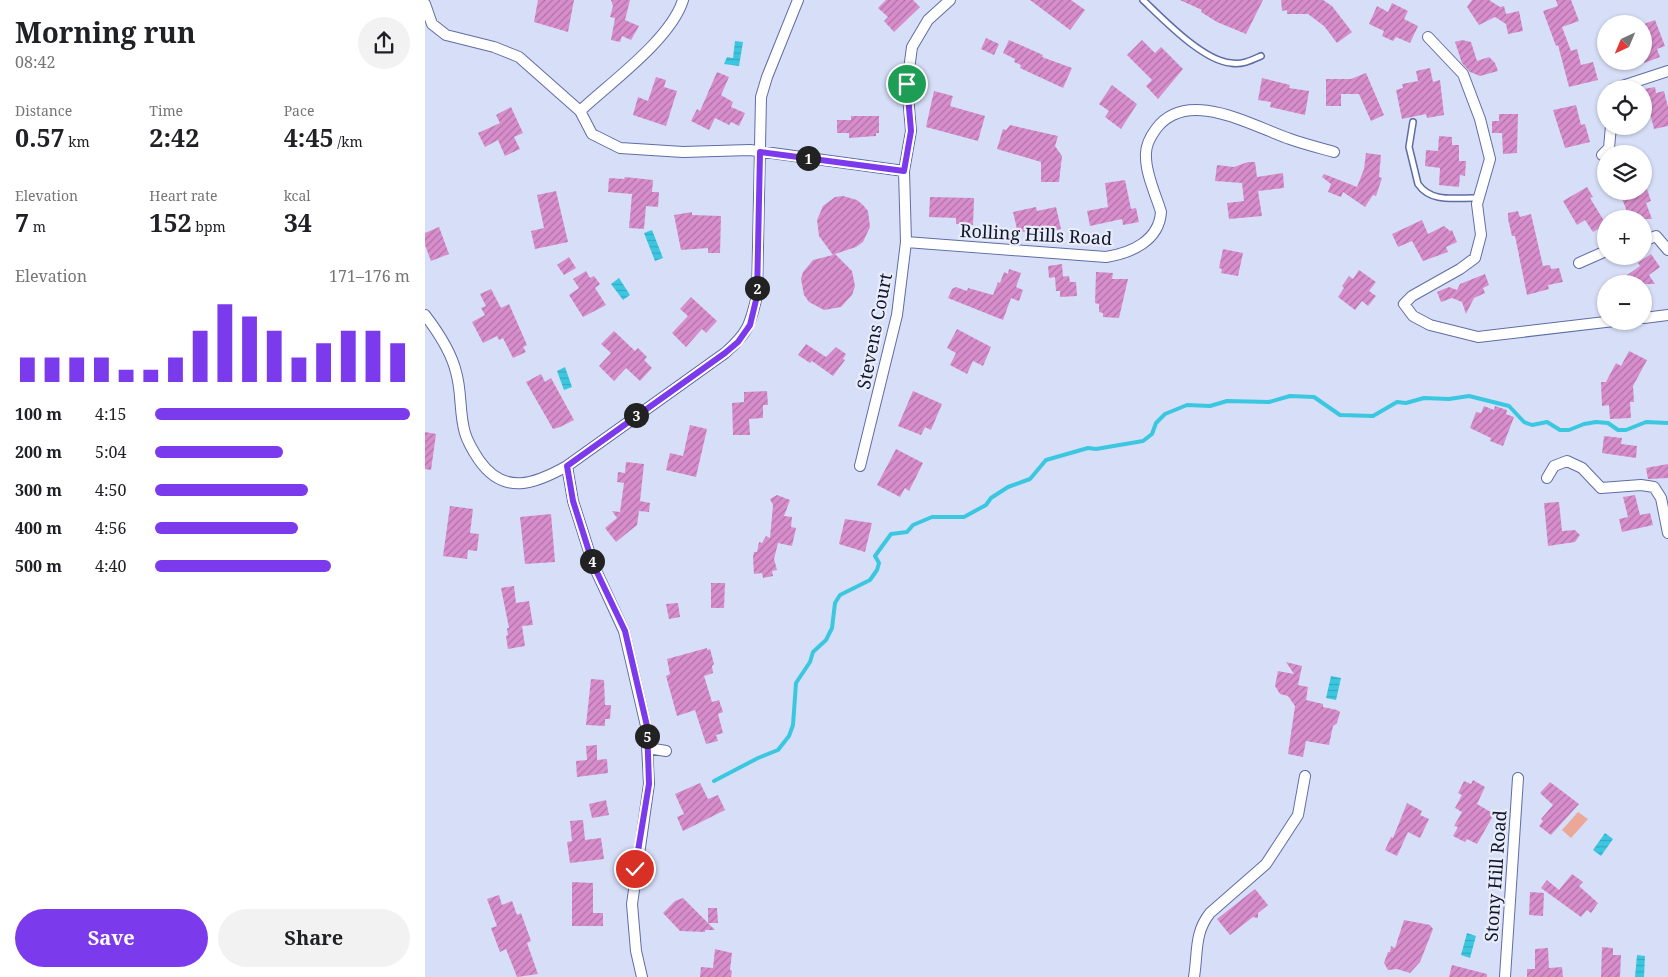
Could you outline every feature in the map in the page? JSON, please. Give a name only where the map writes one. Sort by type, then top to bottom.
[{"type":"street","points":[[580,111],[664,34],[680,9],[683,0]]},
{"type":"street","points":[[425,315],[441,337],[456,370],[465,433],[485,468],[503,482],[526,484],[550,476],[567,466],[725,353],[738,342],[750,325],[757,296],[761,97],[798,0]]},
{"type":"street","name":"Stevens Court","points":[[860,466],[897,315],[906,242],[904,171],[911,131],[907,84],[912,48],[928,20],[950,0]]},
{"type":"street","points":[[425,4],[432,24],[446,35],[494,47],[519,58],[580,111],[593,134],[620,148],[646,152],[749,150],[904,171]]},
{"type":"street","points":[[1428,38],[1463,74],[1480,119],[1490,160],[1477,204],[1481,235],[1475,258],[1460,269],[1412,296],[1404,304],[1413,316],[1430,325],[1478,337],[1597,323]]},
{"type":"street","points":[[1640,80],[1668,71]]},
{"type":"street","name":"Rolling Hills Road","points":[[906,242],[1106,257],[1126,254],[1143,244],[1161,220],[1161,212],[1147,167],[1146,151],[1149,142],[1164,119],[1182,112],[1216,112],[1291,140],[1334,152]]},
{"type":"street","points":[[1652,238],[1656,236],[1668,250]]},
{"type":"street","points":[[1579,263],[1597,255]]},
{"type":"street","points":[[1652,317],[1668,315]]},
{"type":"street","points":[[1547,478],[1554,466],[1567,461],[1582,468],[1601,488],[1641,485],[1654,487],[1661,498],[1668,533]]},
{"type":"street","points":[[567,466],[573,501],[593,564],[625,631],[638,683],[648,748],[649,784],[632,904],[636,951],[642,977]]},
{"type":"street","points":[[648,748],[666,751]]},
{"type":"street","points":[[1194,977],[1196,942],[1202,923],[1210,913],[1266,864],[1298,815],[1305,776]]},
{"type":"street","name":"Stony Hill Road","points":[[1505,977],[1509,863],[1517,778]]},
{"type":"lane","points":[[1143,0],[1177,33],[1215,58],[1232,64],[1244,63],[1261,56]]},
{"type":"lane","points":[[1413,122],[1409,147],[1416,179],[1421,189],[1427,194],[1438,198],[1479,198]]},
{"type":"shaded area","points":[[1578,812],[1588,819],[1571,838],[1562,830]]},
{"type":"water","points":[[735,41],[743,42],[739,66],[724,64],[727,57],[733,58]]},
{"type":"water","points":[[652,230],[663,258],[655,261],[644,233]]},
{"type":"water","points":[[619,278],[630,295],[623,300],[611,284]]},
{"type":"water","points":[[565,367],[572,387],[564,390],[557,371]]},
{"type":"water","points":[[1331,676],[1341,678],[1336,700],[1326,698]]},
{"type":"water","points":[[1605,833],[1613,839],[1601,856],[1593,850]]},
{"type":"water","points":[[1467,933],[1476,936],[1470,958],[1461,955]]},
{"type":"water","points":[[1637,955],[1645,956],[1644,977],[1635,977]]},
{"type":"building","points":[[538,0],[574,0],[568,32],[534,22]]},
{"type":"building","points":[[611,0],[630,0],[625,20],[639,26],[631,40],[622,36],[620,42],[611,40],[615,18],[610,17],[613,6]]},
{"type":"building","points":[[886,0],[913,0],[920,7],[894,32],[884,21],[888,17],[878,8]]},
{"type":"building","points":[[1030,0],[1071,0],[1085,10],[1070,30]]},
{"type":"building","points":[[1180,0],[1263,0],[1246,34],[1217,22],[1201,12],[1202,10]]},
{"type":"building","points":[[1281,0],[1323,0],[1332,6],[1352,32],[1337,43],[1324,26],[1308,14],[1287,14],[1287,10],[1282,11]]},
{"type":"building","points":[[1472,0],[1489,0],[1500,7],[1504,6],[1506,14],[1519,11],[1523,31],[1508,34],[1506,24],[1495,17],[1479,25],[1467,7]]},
{"type":"building","points":[[1556,0],[1571,0],[1579,21],[1562,27],[1571,51],[1577,49],[1581,65],[1593,62],[1598,80],[1569,87],[1558,45],[1556,46],[1543,11],[1558,6]]},
{"type":"building","points":[[1392,3],[1408,11],[1404,19],[1418,26],[1410,43],[1396,37],[1393,41],[1382,36],[1384,31],[1369,24],[1377,6],[1388,12]]},
{"type":"building","points":[[1655,20],[1665,46],[1657,49],[1660,57],[1653,60],[1653,21]]},
{"type":"building","points":[[986,38],[999,44],[994,55],[981,49]]},
{"type":"building","points":[[1009,40],[1043,55],[1042,57],[1072,68],[1063,88],[1020,68],[1021,65],[1014,62],[1015,59],[1003,53]]},
{"type":"building","points":[[1142,40],[1155,53],[1161,47],[1183,69],[1158,99],[1146,86],[1152,80],[1127,55]]},
{"type":"building","points":[[1462,40],[1471,42],[1477,61],[1489,57],[1495,63],[1498,71],[1480,76],[1470,72],[1462,63],[1455,42]]},
{"type":"building","points":[[1430,68],[1433,82],[1440,80],[1444,115],[1427,118],[1426,114],[1402,119],[1396,90],[1403,88],[1402,84],[1418,81],[1416,71]]},
{"type":"building","points":[[717,72],[729,77],[721,95],[733,102],[731,107],[745,113],[739,126],[731,122],[729,125],[715,118],[709,130],[691,121],[697,109],[700,111]]},
{"type":"building","points":[[1366,73],[1384,115],[1371,121],[1359,94],[1341,94],[1341,106],[1326,106],[1326,79],[1351,79]]},
{"type":"building","points":[[656,77],[666,80],[664,87],[677,91],[666,126],[633,115],[638,97],[648,101]]},
{"type":"building","points":[[1262,78],[1290,85],[1289,88],[1309,91],[1305,115],[1270,107],[1271,102],[1258,100]]},
{"type":"building","points":[[1112,85],[1137,104],[1121,129],[1105,117],[1109,111],[1099,104]]},
{"type":"building","points":[[1655,87],[1656,93],[1664,91],[1668,107],[1668,126],[1654,129],[1652,121],[1652,88]]},
{"type":"building","points":[[934,91],[953,96],[950,106],[985,116],[978,141],[926,127]]},
{"type":"building","points":[[1576,105],[1581,125],[1585,124],[1590,142],[1565,148],[1553,110]]},
{"type":"building","points":[[511,107],[523,133],[514,137],[520,149],[505,156],[498,140],[485,147],[478,133],[500,123],[496,115]]},
{"type":"building","points":[[1499,114],[1518,114],[1517,153],[1503,154],[1502,133],[1492,133],[1492,121],[1499,121]]},
{"type":"building","points":[[851,116],[879,116],[879,133],[876,133],[876,136],[849,138],[849,133],[837,133],[837,120],[851,120]]},
{"type":"building","points":[[1010,125],[1058,136],[1055,146],[1062,156],[1059,182],[1041,182],[1041,162],[997,149],[1003,129],[1006,130]]},
{"type":"building","points":[[1439,136],[1452,137],[1452,145],[1459,145],[1459,161],[1466,161],[1465,176],[1460,175],[1459,187],[1439,185],[1440,168],[1425,166],[1426,150],[1438,151]]},
{"type":"building","points":[[1366,153],[1381,155],[1379,177],[1382,178],[1376,196],[1373,195],[1365,207],[1343,192],[1341,197],[1328,192],[1331,184],[1322,177],[1324,174],[1357,187],[1364,169]]},
{"type":"building","points":[[1248,162],[1255,162],[1257,177],[1283,173],[1284,188],[1258,191],[1262,216],[1229,219],[1227,203],[1244,201],[1242,183],[1215,181],[1217,165],[1234,167]]},
{"type":"building","points":[[625,177],[653,180],[652,192],[659,192],[658,207],[646,206],[644,229],[629,228],[632,194],[608,192],[609,178],[624,179]]},
{"type":"building","points":[[1125,180],[1131,209],[1136,208],[1139,222],[1123,225],[1122,219],[1090,226],[1087,211],[1108,207],[1105,183]]},
{"type":"building","points":[[1587,187],[1593,197],[1590,198],[1597,210],[1597,230],[1593,232],[1585,220],[1577,225],[1563,201]]},
{"type":"building","points":[[556,191],[568,242],[535,249],[531,231],[544,228],[537,195]]},
{"type":"building","points":[[843,196],[857,200],[863,205],[868,211],[870,227],[863,242],[856,247],[835,254],[852,271],[855,286],[852,295],[841,307],[824,310],[809,302],[804,295],[801,279],[803,272],[813,260],[833,255],[819,236],[817,220],[823,206],[835,197]]},
{"type":"building","points":[[930,197],[974,198],[973,225],[956,224],[956,218],[929,217]]},
{"type":"building","points":[[1623,200],[1651,200],[1646,203],[1649,210],[1626,210]]},
{"type":"building","points":[[1036,207],[1037,211],[1056,207],[1061,229],[1043,233],[1041,228],[1018,233],[1013,212]]},
{"type":"building","points":[[1518,211],[1520,217],[1531,214],[1543,266],[1550,265],[1551,269],[1559,268],[1563,282],[1548,285],[1549,289],[1527,295],[1515,236],[1512,236],[1508,219],[1508,213]]},
{"type":"building","points":[[692,212],[692,215],[721,216],[720,253],[708,253],[708,248],[681,250],[674,215]]},
{"type":"building","points":[[1422,220],[1428,234],[1444,226],[1450,231],[1452,230],[1457,242],[1446,247],[1448,252],[1423,261],[1412,241],[1398,247],[1392,234]]},
{"type":"building","points":[[439,227],[449,254],[431,261],[425,245],[425,233]]},
{"type":"building","points":[[1223,249],[1243,253],[1238,276],[1221,273],[1222,269],[1219,268]]},
{"type":"building","points":[[1652,255],[1660,267],[1649,275],[1627,275],[1640,266],[1652,265]]},
{"type":"building","points":[[569,257],[576,268],[564,275],[557,265]]},
{"type":"building","points":[[1062,264],[1063,277],[1069,276],[1070,282],[1076,282],[1077,296],[1060,297],[1060,291],[1056,291],[1055,277],[1049,278],[1048,266]]},
{"type":"building","points":[[1009,269],[1021,273],[1016,287],[1023,290],[1019,301],[1011,298],[1003,320],[948,298],[952,289],[956,287],[967,291],[968,288],[993,295],[1004,272],[1008,274]]},
{"type":"building","points":[[1359,270],[1376,282],[1369,291],[1376,296],[1368,306],[1362,301],[1355,310],[1338,297],[1344,288],[1342,286],[1349,276],[1353,279]]},
{"type":"building","points":[[586,271],[590,278],[594,276],[600,284],[595,288],[606,305],[583,317],[569,295],[579,288],[573,279]]},
{"type":"building","points":[[1096,272],[1113,273],[1112,279],[1128,279],[1119,318],[1103,317],[1103,313],[1099,312],[1099,304],[1095,303]]},
{"type":"building","points":[[1485,274],[1489,285],[1483,288],[1485,293],[1474,298],[1466,314],[1462,302],[1452,298],[1441,302],[1437,292],[1449,287],[1457,290],[1460,284]]},
{"type":"building","points":[[491,289],[501,308],[509,304],[527,345],[523,347],[526,352],[513,358],[503,338],[499,340],[497,336],[483,343],[472,322],[485,315],[481,308],[486,306],[480,294]]},
{"type":"building","points":[[691,297],[717,321],[706,333],[702,329],[686,347],[672,333],[688,316],[680,309]]},
{"type":"building","points":[[957,329],[991,347],[983,366],[973,361],[967,374],[950,365],[956,353],[947,348]]},
{"type":"building","points":[[614,331],[635,351],[638,348],[647,357],[644,360],[652,368],[640,381],[626,368],[614,381],[599,366],[611,353],[601,344]]},
{"type":"building","points":[[806,344],[826,357],[836,347],[846,354],[843,359],[845,360],[833,376],[812,361],[810,363],[798,355]]},
{"type":"building","points":[[1629,351],[1647,360],[1633,386],[1634,402],[1630,402],[1631,418],[1610,419],[1609,405],[1602,406],[1601,382],[1606,382],[1616,363],[1621,366]]},
{"type":"building","points":[[541,374],[545,382],[551,378],[574,420],[553,429],[526,382]]},
{"type":"building","points":[[767,391],[768,405],[763,405],[763,418],[749,419],[750,435],[733,435],[732,403],[744,402],[744,392]]},
{"type":"building","points":[[913,391],[942,404],[931,430],[925,427],[921,435],[898,426]]},
{"type":"building","points":[[1484,406],[1494,410],[1495,406],[1507,410],[1506,414],[1514,417],[1503,446],[1490,441],[1491,438],[1470,428],[1476,412],[1481,413]]},
{"type":"building","points":[[690,425],[707,429],[696,477],[666,470],[670,453],[683,456]]},
{"type":"building","points":[[425,432],[436,434],[431,470],[425,469]]},
{"type":"building","points":[[1604,436],[1622,438],[1621,444],[1637,446],[1636,458],[1602,453]]},
{"type":"building","points":[[896,449],[923,463],[909,491],[905,488],[900,497],[877,485]]},
{"type":"building","points":[[626,462],[644,464],[640,501],[650,503],[649,512],[639,511],[637,525],[616,542],[605,528],[617,518],[612,511],[620,512],[624,483],[617,482],[618,472],[625,473]]},
{"type":"building","points":[[1668,464],[1668,478],[1648,479],[1646,468]]},
{"type":"building","points":[[777,495],[790,500],[784,516],[792,517],[791,527],[796,528],[792,546],[778,543],[774,559],[777,570],[772,571],[773,576],[763,578],[762,573],[754,574],[753,557],[754,552],[757,552],[759,542],[762,543],[766,536],[770,538],[773,505],[770,499]]},
{"type":"building","points":[[1635,495],[1640,515],[1650,513],[1653,525],[1622,532],[1619,519],[1628,517],[1623,497]]},
{"type":"building","points":[[1559,502],[1562,531],[1575,530],[1580,535],[1575,542],[1548,546],[1544,503]]},
{"type":"building","points":[[450,506],[473,509],[470,533],[479,534],[477,551],[468,550],[467,559],[443,556]]},
{"type":"building","points":[[551,514],[555,562],[525,564],[520,517]]},
{"type":"building","points":[[845,519],[872,523],[865,552],[839,544]]},
{"type":"building","points":[[711,583],[725,583],[724,608],[711,608]]},
{"type":"building","points":[[514,586],[516,603],[529,601],[533,625],[522,626],[525,646],[508,649],[506,636],[508,635],[507,628],[509,628],[501,588]]},
{"type":"building","points":[[678,603],[680,617],[669,619],[666,604]]},
{"type":"building","points":[[707,648],[707,650],[710,649],[714,664],[712,666],[713,673],[704,676],[712,702],[719,700],[723,712],[718,714],[723,733],[716,735],[718,741],[706,744],[695,710],[677,716],[666,676],[670,674],[667,659]]},
{"type":"building","points":[[1286,662],[1302,666],[1298,685],[1308,687],[1306,700],[1323,704],[1323,707],[1340,712],[1337,723],[1333,726],[1329,745],[1306,741],[1303,757],[1288,754],[1295,706],[1288,696],[1280,694],[1275,686],[1278,671],[1294,674]]},
{"type":"building","points":[[591,679],[604,680],[605,705],[611,705],[610,719],[605,719],[605,726],[586,725]]},
{"type":"building","points":[[597,745],[597,760],[607,759],[608,773],[577,777],[576,761],[587,760],[586,746]]},
{"type":"building","points":[[1473,780],[1485,787],[1477,804],[1494,814],[1477,844],[1467,839],[1465,842],[1453,836],[1458,827],[1454,826],[1462,812],[1455,808],[1462,795],[1458,793],[1464,781],[1471,784]]},
{"type":"building","points":[[1550,782],[1579,804],[1551,835],[1539,826],[1543,821],[1541,819],[1553,805],[1540,793]]},
{"type":"building","points":[[700,783],[708,799],[718,795],[725,810],[683,831],[677,817],[684,814],[675,794]]},
{"type":"building","points":[[606,800],[609,815],[592,818],[589,804]]},
{"type":"building","points":[[1407,803],[1422,811],[1420,815],[1429,819],[1420,838],[1408,832],[1397,856],[1385,850],[1391,837],[1393,838]]},
{"type":"building","points":[[583,820],[585,840],[601,838],[604,859],[570,863],[567,842],[572,841],[570,821]]},
{"type":"building","points":[[1572,874],[1583,882],[1579,886],[1598,903],[1591,913],[1587,910],[1581,917],[1541,888],[1547,880],[1559,890]]},
{"type":"building","points":[[572,882],[593,883],[593,913],[603,913],[603,926],[572,926]]},
{"type":"building","points":[[1255,889],[1268,905],[1258,913],[1258,918],[1253,917],[1230,935],[1217,919]]},
{"type":"building","points":[[1530,892],[1544,893],[1543,916],[1529,915]]},
{"type":"building","points":[[499,895],[502,905],[512,901],[517,915],[521,913],[531,941],[527,943],[538,974],[517,977],[506,949],[500,952],[491,928],[497,926],[487,899]]},
{"type":"building","points":[[683,898],[715,930],[705,930],[705,932],[680,931],[663,913],[675,901]]},
{"type":"building","points":[[708,908],[717,908],[718,923],[708,923]]},
{"type":"building","points":[[1404,920],[1430,925],[1433,929],[1420,962],[1410,973],[1397,969],[1388,970],[1384,963],[1391,946],[1395,948]]},
{"type":"building","points":[[1602,947],[1613,948],[1613,955],[1621,955],[1620,977],[1601,977]]},
{"type":"building","points":[[1548,948],[1549,968],[1562,967],[1563,977],[1527,977],[1527,969],[1535,969],[1535,949]]},
{"type":"building","points":[[715,949],[732,953],[731,977],[700,977],[701,967],[713,968]]},
{"type":"building","points":[[1452,965],[1487,974],[1487,977],[1449,977]]},
{"type":"waterway","points":[[714,781],[758,758],[778,750],[789,736],[793,725],[796,683],[810,662],[813,652],[826,640],[832,628],[835,603],[840,595],[870,580],[877,570],[879,563],[875,556],[891,534],[907,532],[913,525],[932,517],[964,517],[986,505],[991,498],[1008,487],[1030,479],[1046,460],[1088,448],[1096,449],[1143,441],[1152,434],[1156,423],[1165,414],[1187,405],[1210,406],[1227,401],[1269,402],[1290,396],[1314,397],[1340,415],[1373,416],[1397,402],[1406,403],[1424,398],[1449,399],[1469,396],[1509,406],[1524,422],[1532,425],[1547,422],[1560,430],[1569,430],[1596,422],[1608,423],[1618,430],[1626,430],[1646,422],[1668,423]]},
{"type":"route","points":[[635,869],[649,784],[647,726],[625,631],[593,564],[573,501],[567,466],[599,441],[725,353],[738,342],[750,325],[757,296],[760,152],[835,160],[904,171],[911,131],[907,84]]}]
